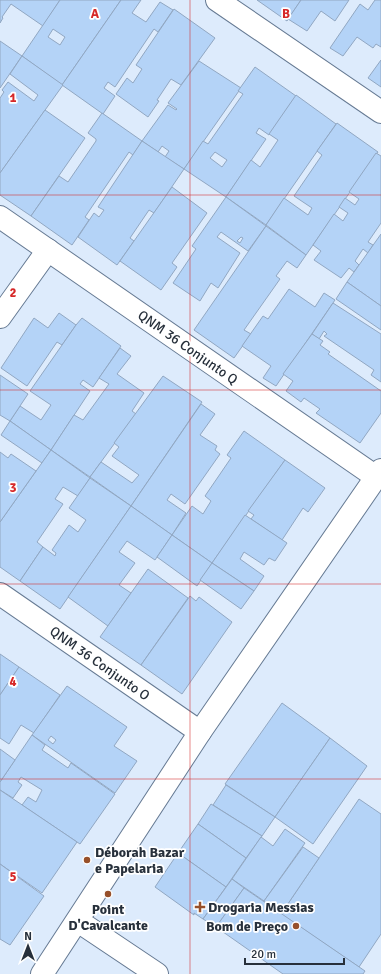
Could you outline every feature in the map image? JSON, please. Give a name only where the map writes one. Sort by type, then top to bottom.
[{"type":"street","points":[[217,0],[381,112]]},
{"type":"street","name":"QNM 36 Conjunto Q","points":[[0,217],[378,474]]},
{"type":"street","points":[[0,317],[48,250]]},
{"type":"street","points":[[42,974],[200,732],[378,474]]},
{"type":"street","name":"QNM 36 Conjunto O","points":[[0,594],[200,732]]},
{"type":"street","points":[[78,921],[157,974]]},
{"type":"building","points":[[0,0],[60,0],[43,26],[11,4],[2,17],[3,18],[0,23]]},
{"type":"building","points":[[60,0],[121,0],[62,85],[22,56]],"holes":[[[53,29],[65,37],[60,45],[48,37]]]},
{"type":"building","points":[[121,0],[141,0],[132,13],[146,22],[160,2],[173,10],[158,32],[154,29],[115,87],[108,82],[104,88],[115,96],[103,114],[62,85]]},
{"type":"building","points":[[257,0],[301,0],[287,21]]},
{"type":"building","points":[[301,0],[349,0],[335,21],[321,11],[307,31],[288,19]]},
{"type":"building","points":[[375,0],[381,0],[381,47],[376,44],[373,48],[357,37],[343,56],[330,48],[360,4],[368,10]]},
{"type":"building","points":[[174,9],[215,38],[181,85],[171,79],[148,117],[116,94],[127,78],[133,83],[142,69],[136,65]]},
{"type":"building","points":[[0,41],[22,56],[0,88]]},
{"type":"building","points":[[22,56],[63,85],[0,173],[0,98],[4,92],[2,90],[8,82],[34,101],[38,95],[10,74]]},
{"type":"building","points":[[381,60],[381,87],[368,78]]},
{"type":"building","points":[[199,61],[241,88],[184,169],[165,157],[169,151],[162,146],[158,152],[142,141],[168,105],[176,110],[177,109],[168,103]]},
{"type":"building","points":[[255,67],[296,96],[269,135],[259,128],[256,133],[266,139],[226,197],[184,169],[203,141],[208,144],[243,94],[238,91]],"holes":[[[215,152],[227,160],[222,167],[210,158]]]},
{"type":"building","points":[[296,95],[336,124],[266,225],[226,197],[251,160],[260,167],[278,140],[269,134]]},
{"type":"building","points":[[45,110],[85,138],[31,216],[0,195],[0,173]]},
{"type":"building","points":[[102,113],[142,141],[133,155],[129,152],[85,217],[89,220],[72,245],[31,216],[59,176],[68,182],[96,141],[96,139],[88,133]]},
{"type":"building","points":[[337,123],[378,152],[306,255],[266,225],[284,198],[308,215],[312,208],[294,196],[322,155],[317,151]]},
{"type":"building","points":[[142,141],[184,169],[154,213],[149,210],[130,238],[134,241],[117,265],[78,237],[94,213],[99,217],[104,210],[98,207]]},
{"type":"building","points":[[376,153],[381,156],[381,223],[368,242],[373,245],[368,253],[363,249],[355,261],[359,265],[354,272],[349,268],[341,278],[314,260],[321,251],[313,245],[334,214],[343,221],[348,213],[339,207],[345,198],[355,205],[359,199],[349,192]]},
{"type":"building","points":[[172,187],[207,213],[172,263],[177,267],[161,290],[120,261]]},
{"type":"building","points":[[226,197],[266,226],[248,251],[221,232],[217,237],[240,253],[218,288],[211,283],[200,301],[173,283],[196,249],[192,246]],"holes":[[[241,237],[243,238],[240,243],[237,241]]]},
{"type":"building","points":[[266,226],[306,255],[297,268],[287,261],[276,276],[280,279],[244,330],[251,334],[234,358],[194,330]]},
{"type":"building","points":[[381,234],[381,306],[347,282]]},
{"type":"building","points":[[347,282],[381,306],[381,330],[336,299]]},
{"type":"building","points":[[289,289],[315,307],[324,293],[335,300],[276,386],[263,378],[271,366],[242,346],[263,316],[268,319]]},
{"type":"building","points":[[333,303],[381,334],[381,382],[371,375],[374,370],[324,336],[327,334],[324,331],[319,339],[312,334]]},
{"type":"building","points":[[59,313],[76,325],[62,345],[57,342],[27,386],[1,368],[34,318],[48,328]]},
{"type":"building","points":[[82,318],[121,346],[93,387],[83,380],[80,384],[90,391],[51,450],[10,421],[20,406],[41,420],[51,405],[30,391]]},
{"type":"building","points":[[312,334],[323,341],[320,345],[330,352],[328,354],[381,391],[381,413],[360,443],[316,413],[320,409],[304,398],[301,402],[286,391],[293,381],[283,374]]},
{"type":"building","points":[[120,348],[131,356],[117,374],[144,393],[132,411],[136,414],[90,477],[51,450],[74,415],[83,420],[109,384],[99,378]]},
{"type":"building","points":[[0,375],[28,394],[10,421],[0,415]]},
{"type":"building","points":[[163,376],[202,402],[131,506],[90,477],[101,462],[132,483],[139,475],[112,456],[119,447],[114,443]]},
{"type":"building","points":[[201,404],[215,414],[200,435],[217,446],[215,450],[220,454],[185,504],[171,494],[167,500],[186,513],[172,535],[131,506]]},
{"type":"building","points":[[10,421],[51,450],[42,463],[1,435]]},
{"type":"building","points":[[244,431],[285,460],[212,563],[172,535],[192,506],[203,514],[211,501],[205,496],[231,458],[227,455]]},
{"type":"building","points":[[51,450],[90,478],[78,496],[63,487],[55,499],[63,504],[37,542],[43,547],[20,581],[0,567],[0,522]]},
{"type":"building","points":[[0,452],[8,458],[11,454],[36,471],[0,522]]},
{"type":"building","points":[[285,460],[325,488],[308,512],[303,508],[282,540],[251,519],[254,515],[248,511]]},
{"type":"building","points":[[90,478],[131,506],[60,609],[20,581],[43,547],[55,556],[56,553],[52,550],[69,525],[78,532],[86,520],[69,508]]},
{"type":"building","points":[[131,506],[172,535],[155,560],[127,541],[119,552],[135,563],[119,585],[131,593],[108,626],[68,597]]},
{"type":"building","points":[[245,515],[287,543],[275,561],[269,558],[264,565],[244,552],[240,559],[264,576],[254,591],[212,563]]},
{"type":"building","points":[[172,535],[212,563],[197,586],[157,557]]},
{"type":"building","points":[[212,563],[254,591],[241,609],[200,580]]},
{"type":"building","points":[[148,569],[188,598],[141,665],[100,637]]},
{"type":"building","points":[[190,596],[196,601],[199,597],[232,622],[182,694],[141,665]]},
{"type":"building","points":[[0,654],[19,667],[0,695]]},
{"type":"building","points":[[19,667],[60,695],[34,733],[21,725],[9,744],[0,738],[0,695]]},
{"type":"building","points":[[67,686],[127,727],[114,746],[137,761],[115,793],[32,735]],"holes":[[[51,736],[56,740],[53,744],[48,740]]]},
{"type":"building","points":[[282,703],[330,738],[275,817],[225,784]]},
{"type":"building","points":[[32,735],[45,745],[42,750],[68,768],[71,763],[115,794],[80,844],[22,805],[28,797],[36,802],[42,790],[21,777],[18,782],[22,785],[13,798],[0,790],[0,782]]},
{"type":"building","points":[[330,738],[367,766],[313,844],[275,817]]},
{"type":"building","points":[[0,749],[15,760],[0,782]]},
{"type":"building","points":[[226,785],[275,817],[262,836],[213,805]]},
{"type":"building","points":[[0,790],[77,842],[42,893],[0,864]]},
{"type":"building","points":[[359,799],[381,814],[381,934],[359,967],[281,914]]},
{"type":"building","points":[[211,804],[262,836],[246,858],[198,824]]},
{"type":"building","points":[[198,824],[246,858],[226,887],[178,853]]},
{"type":"building","points":[[285,829],[305,843],[264,901],[232,879],[261,837],[273,846]]},
{"type":"building","points":[[303,847],[319,858],[281,914],[264,901]]},
{"type":"building","points":[[178,853],[226,887],[203,919],[194,913],[194,915],[155,887]]},
{"type":"building","points":[[0,864],[44,896],[10,945],[0,939]]},
{"type":"building","points":[[232,879],[244,888],[216,927],[203,919]]},
{"type":"building","points":[[244,888],[365,971],[363,974],[283,974],[216,927]]},
{"type":"place","name":"Déborah Bazar e Papelaria","points":[[87,860]]},
{"type":"place","name":"Point D'Cavalcante","points":[[108,894]]},
{"type":"place","name":"Drogaria Messias","points":[[200,907]]},
{"type":"place","name":"Bom de Preço","points":[[296,926]]}]
